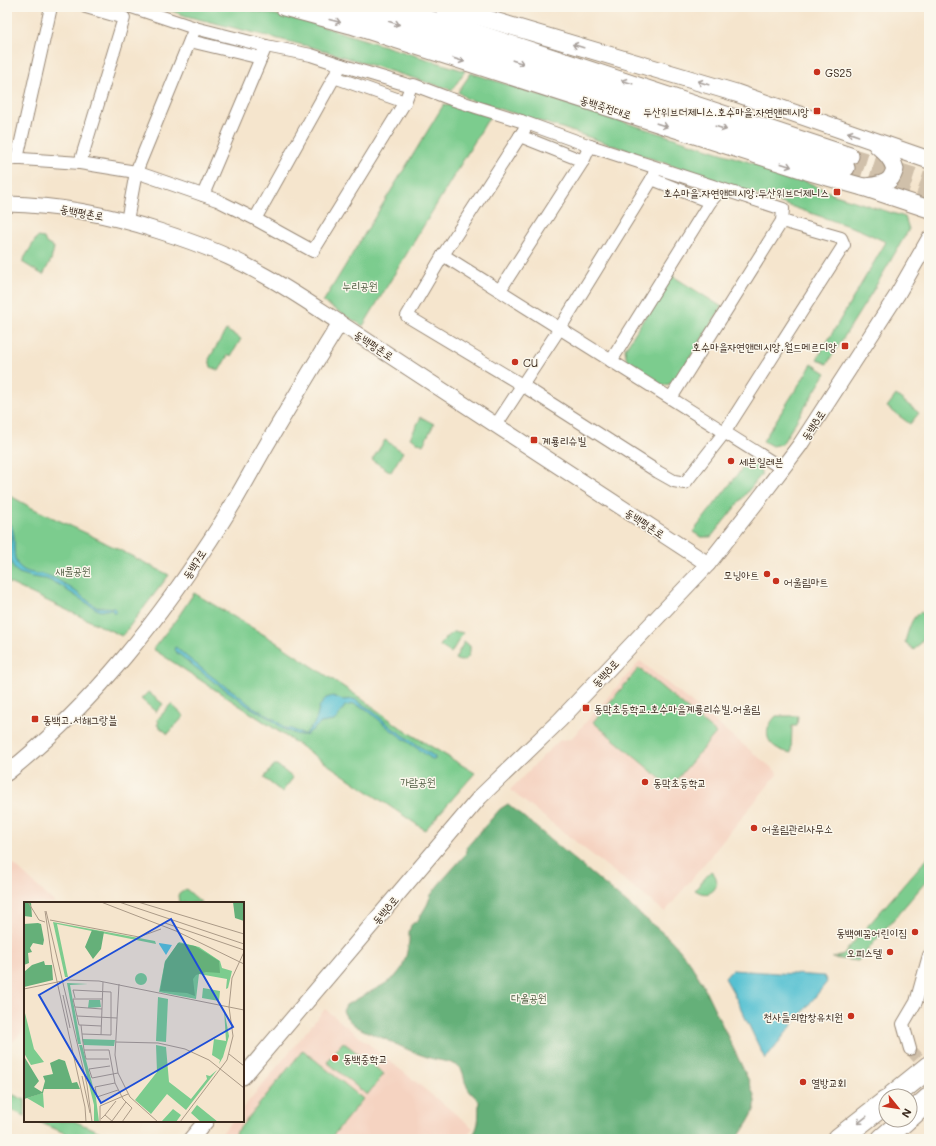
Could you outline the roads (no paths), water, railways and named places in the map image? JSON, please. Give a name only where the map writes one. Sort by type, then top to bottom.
[{"type":"highway","points":[[903,1088],[929,1067]]},
{"type":"highway","points":[[918,1109],[929,1099]]},
{"type":"highway","points":[[839,1139],[878,1108]]},
{"type":"highway","points":[[883,1139],[896,1128]]},
{"type":"main road","name":"동백죽전대로","points":[[284,7],[351,26],[791,167],[862,187],[929,209]]},
{"type":"main road","name":"동백죽전대로","points":[[343,7],[848,162],[468,30],[386,7]]},
{"type":"main road","points":[[421,7],[468,30]]},
{"type":"main road","points":[[443,7],[736,93],[929,160]]},
{"type":"main road","points":[[862,187],[886,182],[895,169],[894,162],[872,140]]},
{"type":"street","points":[[51,7],[12,158],[80,163],[136,172],[217,200],[313,251],[405,102],[411,86]]},
{"type":"street","points":[[86,7],[124,18]]},
{"type":"street","points":[[80,163],[124,18],[131,7],[195,28],[266,46],[311,55],[411,86],[414,85],[451,99],[521,121],[590,146],[654,173],[710,202]]},
{"type":"street","points":[[127,221],[136,172],[195,28]]},
{"type":"street","points":[[190,41],[261,58]]},
{"type":"street","points":[[204,195],[266,46]]},
{"type":"street","points":[[255,219],[341,65]]},
{"type":"street","points":[[334,77],[405,102]]},
{"type":"street","points":[[521,121],[526,127],[443,255],[407,316],[522,385],[674,481],[685,483],[724,433],[844,245],[841,238],[782,221]]},
{"type":"street","points":[[520,136],[583,161]]},
{"type":"street","points":[[500,290],[583,161],[590,146]]},
{"type":"street","points":[[654,173],[721,189],[783,209],[782,221],[671,398]]},
{"type":"street","points":[[496,425],[560,328],[654,173]]},
{"type":"street","points":[[611,361],[710,202],[721,189]]},
{"type":"street","name":"동백평촌로","points":[[7,204],[62,208],[127,221],[209,248],[243,264],[291,291],[708,564]]},
{"type":"street","name":"동백8로","points":[[244,1076],[480,797],[560,720],[708,564],[783,469],[800,445],[893,301],[929,239]]},
{"type":"street","points":[[443,255],[783,469]]},
{"type":"street","name":"동백7로","points":[[7,773],[35,750],[74,713],[119,665],[156,619],[191,570],[222,522],[269,440],[340,323]]},
{"type":"street","points":[[910,1049],[903,1024],[916,1002],[929,955]]},
{"type":"street","points":[[191,1139],[205,1122]]},
{"type":"water","points":[[7,521],[13,532],[15,557],[20,567],[29,572],[52,577],[72,589],[96,607],[114,608],[116,609],[116,612],[113,612],[111,609],[101,611],[96,609],[62,586],[46,579],[19,573],[14,569],[10,554],[11,538],[7,528]]},
{"type":"water","points":[[175,647],[250,705],[274,719],[285,728],[305,734],[314,724],[319,707],[326,698],[333,696],[342,700],[354,699],[370,709],[391,727],[435,757],[435,760],[391,730],[366,709],[354,704],[345,706],[334,721],[321,723],[306,735],[299,735],[283,729],[271,719],[246,705],[214,682],[176,652],[174,650]]},
{"type":"water","points":[[732,970],[824,976],[827,982],[765,1059],[725,978]]},
{"type":"tunnel","points":[[850,156],[929,181]]},
{"type":"tunnel","points":[[846,168],[929,194]]},
{"type":"tunnel","points":[[910,1049],[929,1070]]},
{"type":"place","name":"GS25","points":[[817,72]]},
{"type":"place","name":"두산위브더제니스.호수마을.자연앤데시앙","points":[[817,111]]},
{"type":"place","name":"호수마을.자연앤데시앙.두산위브더제니스","points":[[837,192]]},
{"type":"place","name":"호수마을자연앤데시앙.월드메르디앙","points":[[845,346]]},
{"type":"place","name":"CU","points":[[515,362]]},
{"type":"place","name":"계룡리슈빌","points":[[534,440]]},
{"type":"place","name":"세븐일레븐","points":[[731,461]]},
{"type":"place","name":"모닝아트","points":[[767,574]]},
{"type":"place","name":"어울림마트","points":[[776,581]]},
{"type":"place","name":"동막초등학교.호수마을계룡리슈빌.어울림","points":[[586,708]]},
{"type":"place","name":"동백고.서해그랑블","points":[[35,719]]},
{"type":"place","name":"동막초등학교","points":[[645,782]]},
{"type":"place","name":"어울림관리사무소","points":[[754,828]]},
{"type":"place","name":"동백예꿈어린이집","points":[[915,932]]},
{"type":"place","name":"오피스텔","points":[[890,952]]},
{"type":"place","name":"천사들의합창유치원","points":[[851,1016]]},
{"type":"place","name":"동백중학교","points":[[335,1058]]},
{"type":"place","name":"열방교회","points":[[803,1082]]},
{"type":"park label","name":"누리공원","points":[[360,285]]},
{"type":"park label","name":"새물공원","points":[[73,570]]},
{"type":"park label","name":"가람공원","points":[[418,781]]},
{"type":"park label","name":"다올공원","points":[[529,997]]}]
